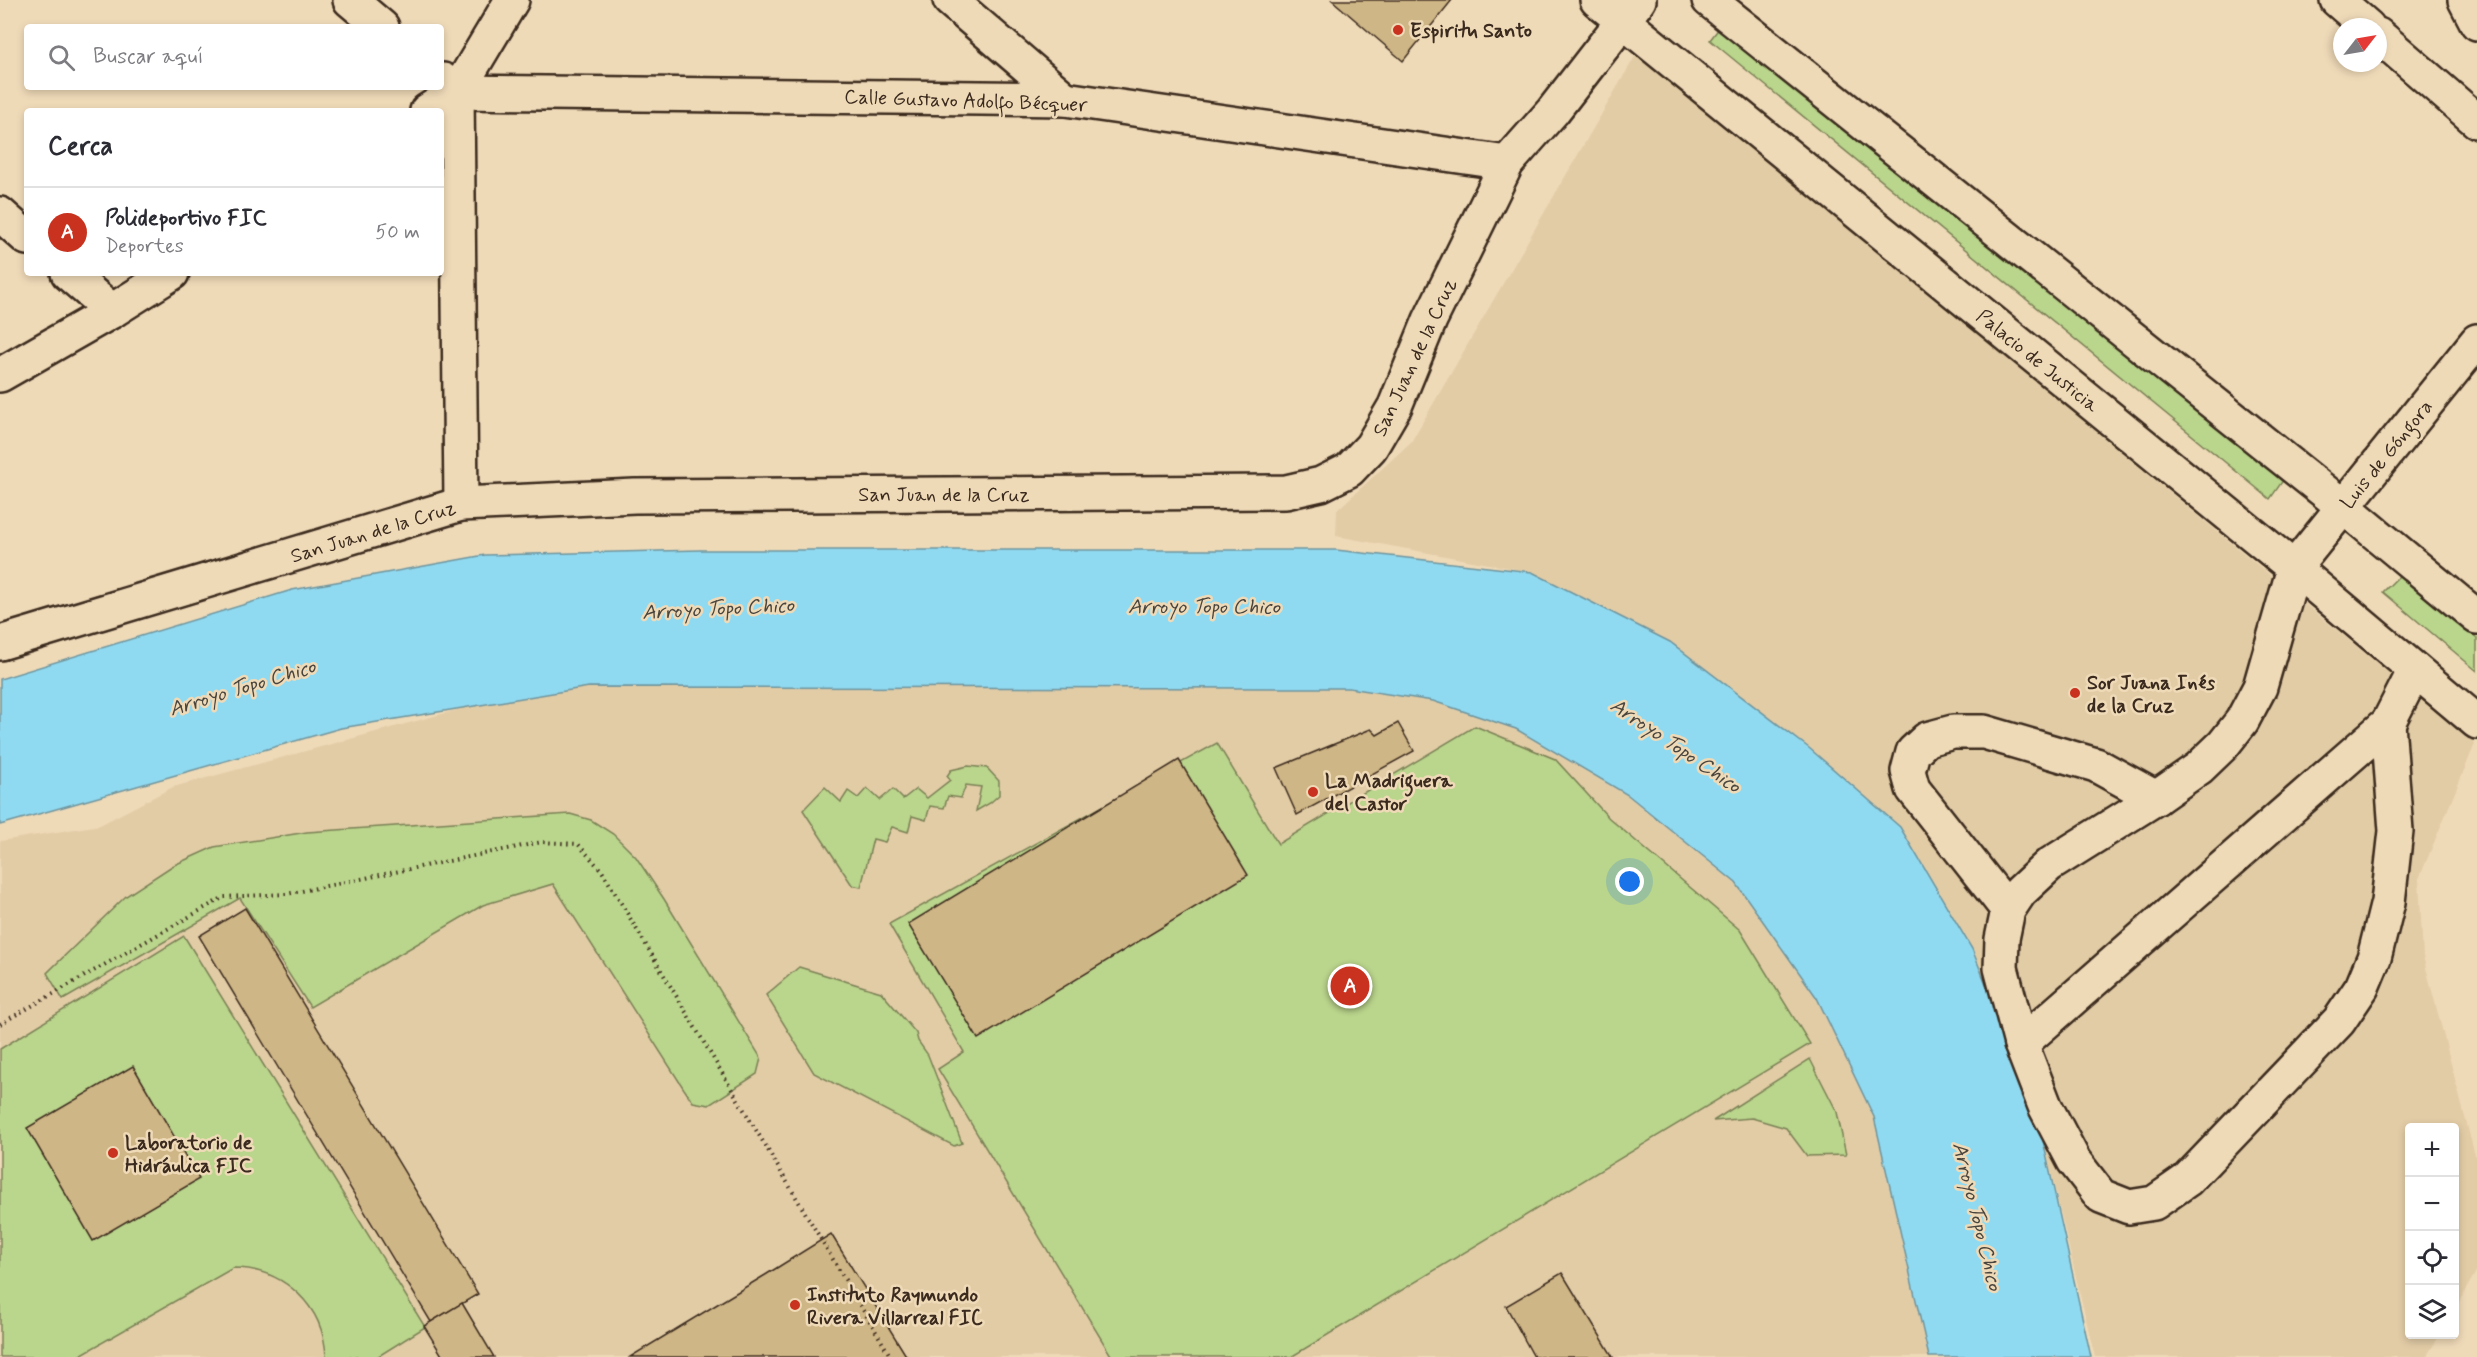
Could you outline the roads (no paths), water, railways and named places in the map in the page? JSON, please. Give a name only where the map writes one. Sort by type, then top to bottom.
[{"type":"street","points":[[350,0],[378,24]]},
{"type":"street","points":[[430,108],[512,0]]},
{"type":"street","points":[[950,0],[1065,99]]},
{"type":"street","name":"Palacio de Justicia","points":[[1597,0],[1630,10],[2477,722]]},
{"type":"street","points":[[1709,0],[2344,507],[2477,617]]},
{"type":"street","points":[[2337,0],[2358,18]]},
{"type":"street","points":[[2465,0],[2477,23]]},
{"type":"street","name":"San Juan de la Cruz","points":[[0,643],[461,504],[635,496],[1286,492],[1321,484],[1349,470],[1371,447],[1395,406],[1430,320],[1507,163],[1553,111],[1630,10]]},
{"type":"street","points":[[2387,43],[2477,121]]},
{"type":"street","points":[[449,85],[461,504]]},
{"type":"street","name":"Calle Gustavo Adolfo Bécquer","points":[[449,85],[1065,99],[1507,163]]},
{"type":"street","points":[[0,214],[24,234]]},
{"type":"street","points":[[71,276],[112,311]]},
{"type":"street","points":[[0,375],[112,311],[167,276]]},
{"type":"street","name":"Luis de Góngora","points":[[2295,568],[2477,340]]},
{"type":"street","points":[[2295,568],[2260,687],[2242,721],[2223,745],[2199,768],[2156,798],[2049,865],[2020,892],[2008,910],[2002,939],[2001,968],[2021,1044],[2045,1107],[2074,1161],[2101,1196],[2129,1207],[2154,1203],[2187,1180],[2339,1021],[2362,987],[2374,958],[2388,902],[2396,831],[2388,723]]},
{"type":"street","points":[[2021,1044],[2388,723],[2415,670]]},
{"type":"street","points":[[2008,910],[1913,789],[1908,771],[1913,752],[1926,739],[1953,732],[1984,732],[2096,765],[2156,798]]},
{"type":"water","name":"Arroyo Topo Chico","points":[[701,550],[1336,550],[1532,572],[1670,642],[1809,748],[1900,827],[1972,949],[2036,1109],[2091,1357],[1929,1357],[1874,1117],[1817,998],[1736,883],[1628,795],[1516,729],[1433,701],[1349,688],[589,687],[341,728],[0,825],[0,679],[292,590],[485,555]]},
{"type":"place","name":"Espiritu Santo","points":[[1398,30]]},
{"type":"place","name":"Sor Juana Inés de la Cruz","points":[[2075,693]]},
{"type":"place","name":"La Madriguera del Castor","points":[[1313,792]]},
{"type":"place","name":"Polideportivo FIC","points":[[1350,986]]},
{"type":"place","name":"Laboratorio de Hidráulica FIC","points":[[113,1153]]},
{"type":"place","name":"Instituto Raymundo Rivera Villarreal FIC","points":[[795,1305]]}]
